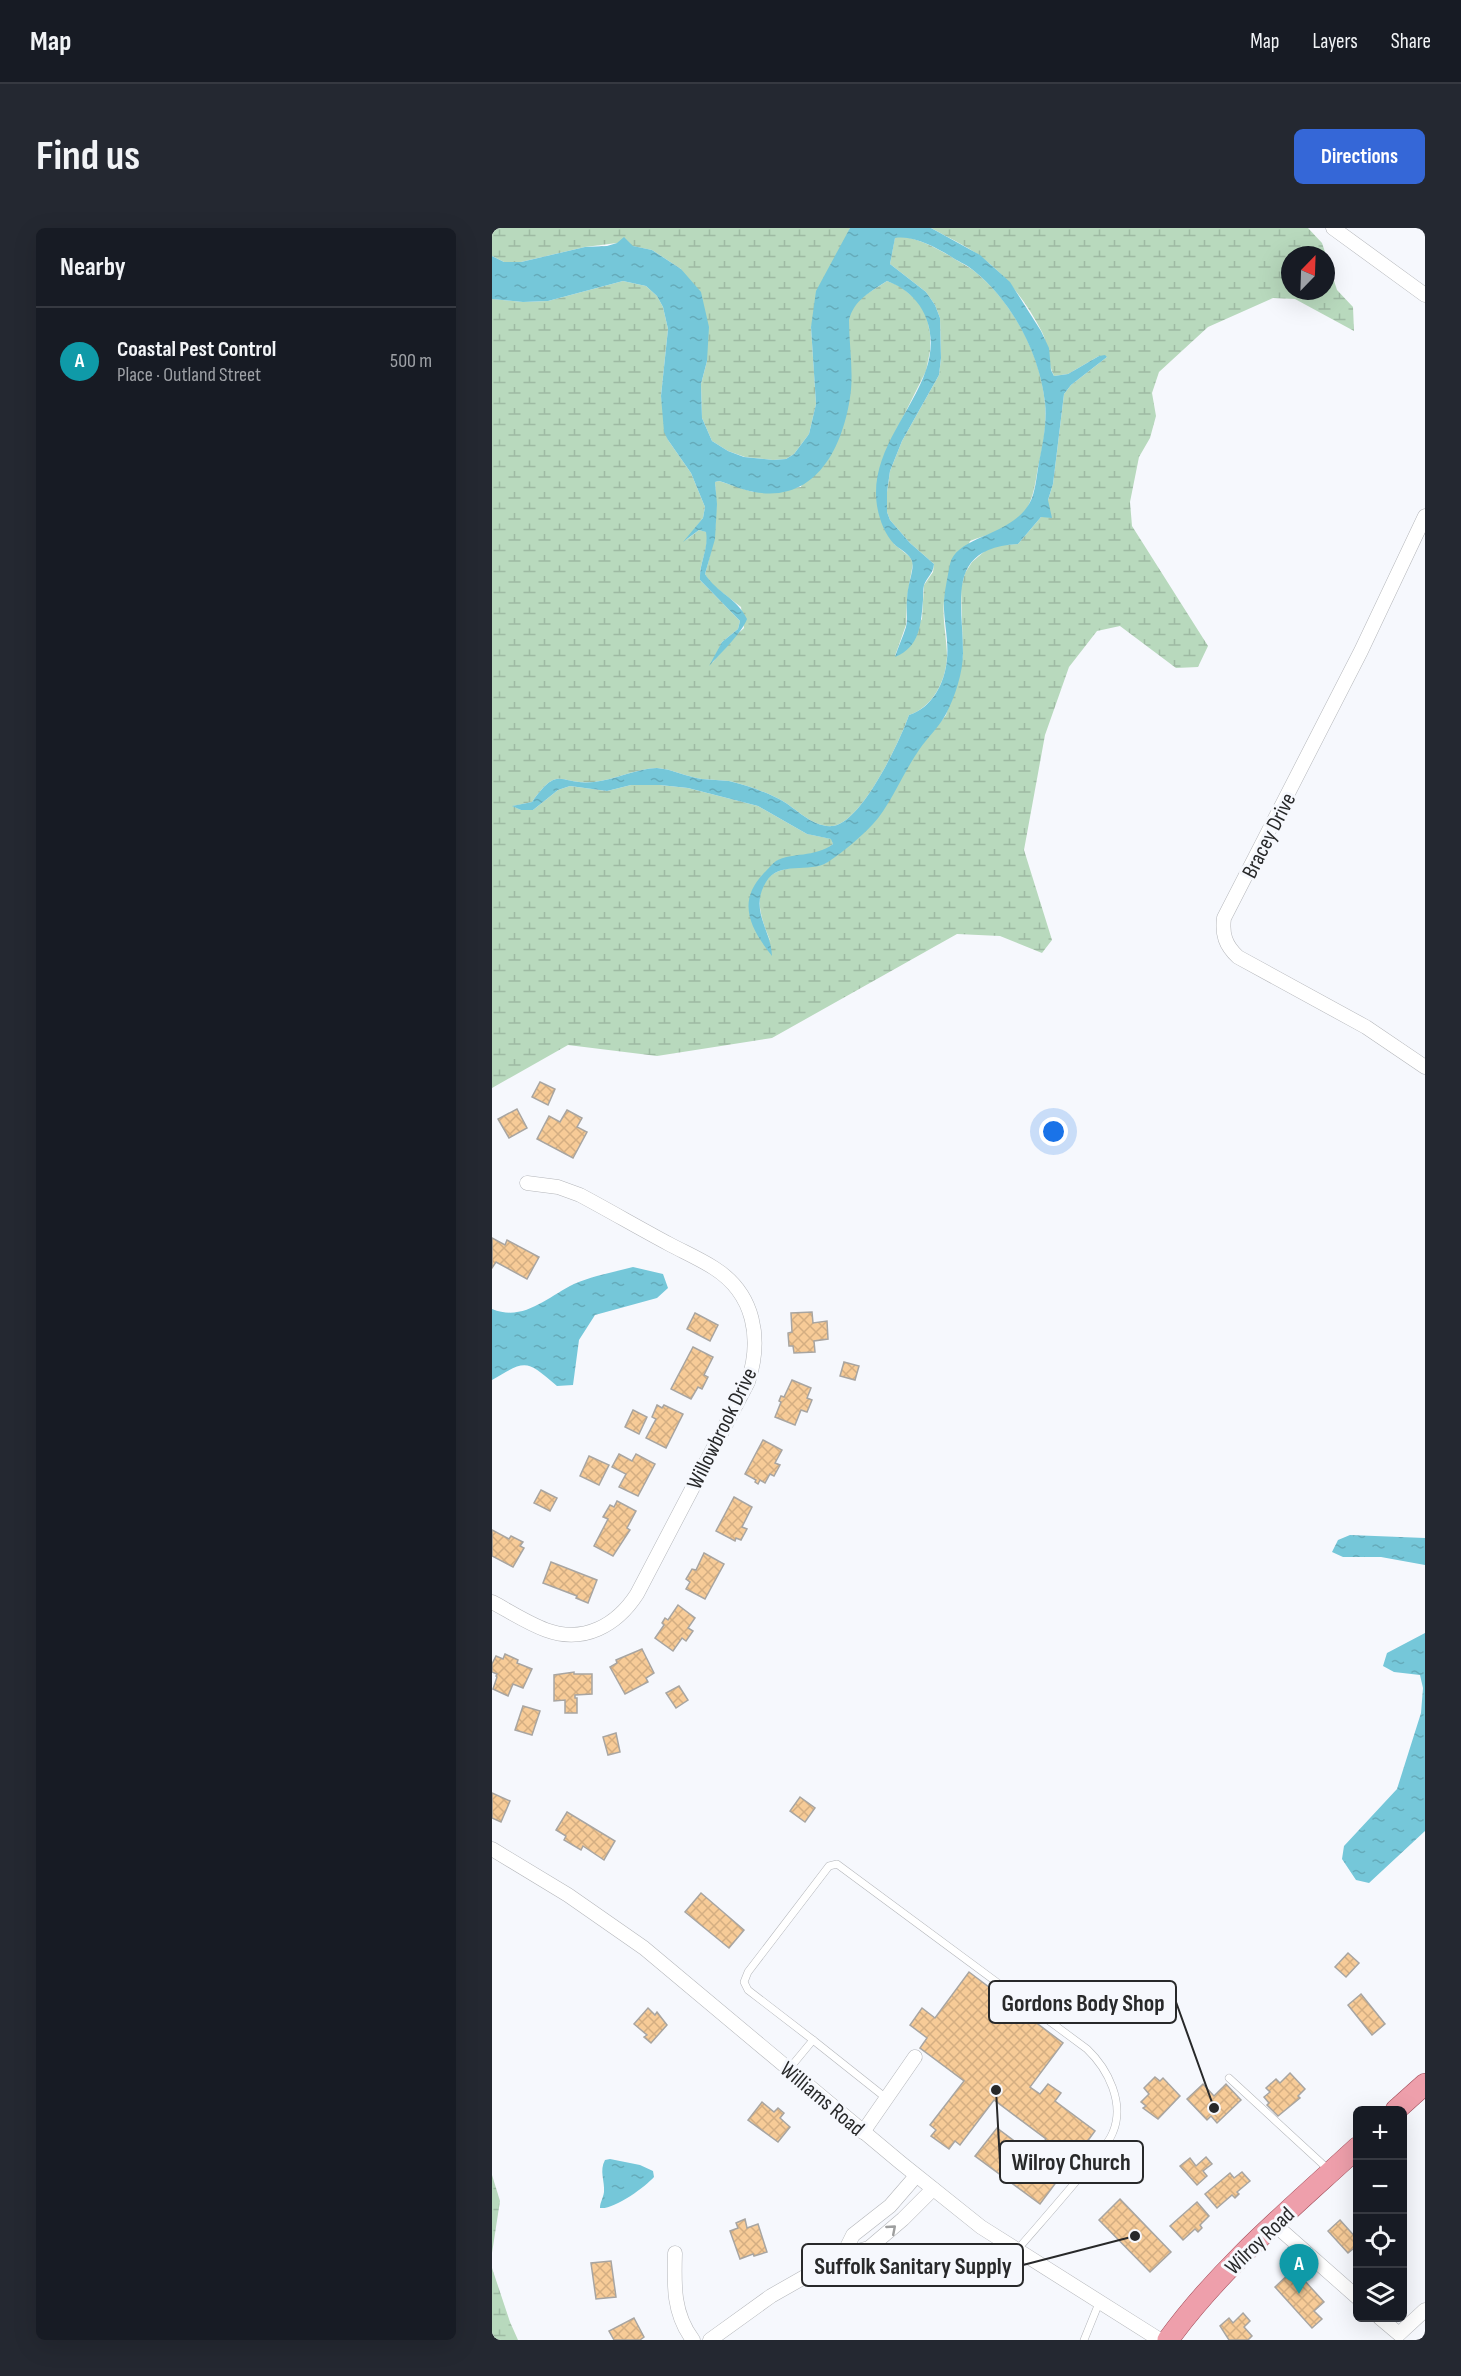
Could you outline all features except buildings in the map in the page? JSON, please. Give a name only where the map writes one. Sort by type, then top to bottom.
[{"type":"main road","points":[[1400,2106],[1425,2084]]},
{"type":"main road","name":"Wilroy Road","points":[[1168,2340],[1182,2320],[1223,2275],[1274,2224],[1353,2152]]},
{"type":"street","points":[[1333,228],[1425,295]]},
{"type":"street","name":"Bracey Drive","points":[[1425,516],[1361,651],[1224,918],[1223,929],[1225,941],[1238,957],[1366,1027],[1425,1067]]},
{"type":"street","name":"Willowbrook Drive","points":[[492,1602],[545,1630],[564,1635],[594,1632],[619,1617],[638,1594],[748,1382],[754,1363],[756,1344],[750,1310],[740,1293],[715,1269],[580,1195],[558,1187],[527,1183]]},
{"type":"street","name":"Williams Road","points":[[492,1849],[568,1895],[622,1933],[981,2227],[1160,2340]]},
{"type":"street","points":[[863,2132],[915,2057]]},
{"type":"street","points":[[843,2255],[853,2235],[890,2206],[916,2176]]},
{"type":"street","points":[[710,2340],[771,2296],[843,2255],[869,2248],[933,2190]]},
{"type":"street","points":[[1274,2224],[1353,2294]]},
{"type":"street","points":[[675,2253],[674,2288],[679,2317],[693,2340]]},
{"type":"street","points":[[1385,2322],[1399,2334],[1425,2310]]},
{"type":"lane","points":[[886,2098],[748,1990],[744,1982],[748,1972],[829,1866],[837,1864],[929,1934],[1049,2019],[1095,2056],[1105,2070],[1115,2098],[1116,2115],[1113,2132],[1077,2181],[1017,2250]]},
{"type":"lane","points":[[789,2069],[813,2040]]},
{"type":"lane","points":[[1229,2078],[1331,2172]]},
{"type":"lane","points":[[1084,2340],[1099,2302]]},
{"type":"green space","points":[[492,228],[850,228],[811,327],[816,404],[809,434],[794,454],[786,459],[773,460],[745,457],[728,451],[712,441],[702,418],[701,384],[707,361],[681,269],[652,250],[617,243],[585,247],[521,262],[504,262],[492,256]]},
{"type":"green space","points":[[931,228],[1308,228],[1323,246],[1281,246],[1281,298],[1273,298],[1208,327],[1159,372],[1152,393],[1156,416],[1150,438],[1139,457],[1130,502],[1132,526],[1208,646],[1198,667],[1176,668],[1120,626],[1097,631],[1069,667],[1045,735],[1024,850],[1052,940],[1042,953],[1000,936],[957,934],[772,1038],[657,1056],[568,1045],[492,1088],[492,299],[523,302],[548,301],[623,281],[646,286],[657,296],[663,307],[668,329],[661,396],[668,440],[691,473],[705,507],[703,518],[686,540],[699,530],[707,532],[700,580],[740,621],[738,629],[722,642],[712,663],[744,628],[741,607],[710,583],[705,574],[715,529],[715,482],[719,481],[753,492],[801,487],[851,311],[859,299],[887,281],[900,286],[919,302],[926,313],[930,333],[930,351],[926,371],[890,443],[878,477],[894,544],[910,557],[913,563],[907,597],[906,625],[895,656],[922,619],[924,585],[933,572],[934,564],[910,543],[890,520],[887,512],[887,492],[890,471],[902,441],[939,375],[940,318],[926,292],[890,264],[895,237],[923,242],[973,270],[1000,297],[1012,313],[1031,348],[1042,385],[1045,428],[1031,500],[1024,513],[1015,522],[996,532],[970,541],[945,595],[947,657],[941,684],[931,700],[909,715],[889,760],[856,811],[844,821],[833,826],[826,826],[806,817],[781,800],[756,789],[729,781],[696,778],[657,768],[594,782],[555,780],[541,790],[532,802],[513,806],[521,810],[533,810],[558,790],[570,786],[607,791],[631,785],[660,785],[688,788],[758,806],[807,834],[832,839],[833,844],[824,851],[777,861],[749,903],[771,942],[761,913],[760,893],[763,884],[769,877],[784,869],[826,863],[946,715],[963,656],[961,588],[965,573],[972,562],[986,550],[999,545],[1018,544],[1041,517],[1053,484],[1064,394],[1071,385],[1107,357],[1099,356],[1068,374],[1054,376],[1042,332],[1030,311],[999,272],[962,245]]},
{"type":"green space","points":[[1335,284],[1337,290],[1353,307],[1354,331],[1297,300],[1335,300]]},
{"type":"green space","points":[[492,2175],[500,2201],[492,2253]]},
{"type":"green space","points":[[492,2268],[510,2322],[518,2340],[492,2340]]},
{"type":"water","points":[[850,228],[931,228],[980,255],[1010,282],[1041,331],[1049,348],[1051,370],[1054,376],[1068,374],[1099,356],[1107,357],[1071,385],[1064,394],[1053,484],[1048,500],[1052,518],[1041,517],[1018,544],[995,548],[979,555],[969,567],[963,580],[961,597],[962,668],[955,692],[943,719],[913,758],[879,817],[863,834],[828,862],[812,867],[778,871],[766,882],[761,892],[760,911],[772,956],[752,924],[749,913],[751,892],[776,861],[826,848],[833,844],[831,839],[807,834],[758,806],[688,788],[660,785],[631,785],[607,791],[570,786],[558,790],[533,810],[521,810],[512,806],[532,802],[541,790],[555,780],[594,782],[657,768],[696,778],[729,781],[756,789],[781,800],[805,817],[826,826],[833,826],[844,821],[856,811],[889,760],[909,715],[931,701],[940,685],[946,668],[947,652],[944,595],[950,564],[955,554],[975,540],[1013,521],[1024,511],[1032,498],[1043,440],[1045,403],[1042,384],[1030,348],[1012,313],[1000,297],[973,270],[924,243],[909,238],[895,238],[890,264],[926,292],[940,318],[939,375],[902,441],[890,471],[887,492],[887,512],[890,520],[910,543],[934,564],[924,585],[918,634],[910,647],[895,657],[906,627],[907,594],[912,563],[905,552],[894,544],[886,533],[877,506],[876,493],[882,460],[920,385],[930,356],[931,342],[926,316],[919,305],[911,295],[887,281],[869,293],[851,313],[849,320],[851,390],[848,410],[835,449],[824,465],[811,479],[795,489],[776,493],[754,492],[719,481],[715,482],[717,504],[715,539],[705,574],[738,606],[747,619],[736,637],[709,666],[722,642],[738,629],[740,621],[700,580],[706,532],[699,530],[683,542],[703,518],[705,507],[691,473],[664,432],[661,396],[668,329],[663,307],[657,296],[646,286],[623,281],[548,301],[523,302],[492,299],[492,256],[504,262],[521,262],[585,247],[607,246],[617,243],[624,237],[633,246],[652,250],[681,269],[701,292],[709,327],[707,361],[701,384],[702,418],[712,441],[744,457],[786,459],[794,454],[809,434],[816,404],[811,327],[816,291]]},
{"type":"water","points":[[633,1267],[663,1274],[668,1288],[657,1298],[595,1315],[579,1340],[573,1385],[557,1386],[539,1371],[526,1365],[513,1368],[492,1380],[492,1309],[504,1312],[525,1310],[581,1281]]},
{"type":"water","points":[[1350,1535],[1425,1538],[1425,1565],[1381,1557],[1343,1557],[1332,1552],[1338,1540]]},
{"type":"water","points":[[1425,1633],[1425,1831],[1369,1883],[1356,1880],[1342,1859],[1344,1846],[1397,1789],[1421,1713],[1423,1688],[1420,1675],[1394,1672],[1383,1666],[1387,1653]]},
{"type":"water","points":[[605,2160],[640,2165],[653,2171],[654,2177],[621,2202],[600,2208],[604,2192],[602,2168]]},
{"type":"place","name":"Wilroy Church","points":[[996,2090]]},
{"type":"place","name":"Gordons Body Shop","points":[[1214,2108]]},
{"type":"place","name":"Suffolk Sanitary Supply","points":[[1135,2236]]},
{"type":"place","name":"Coastal Pest Control","points":[[1299,2294]]}]
